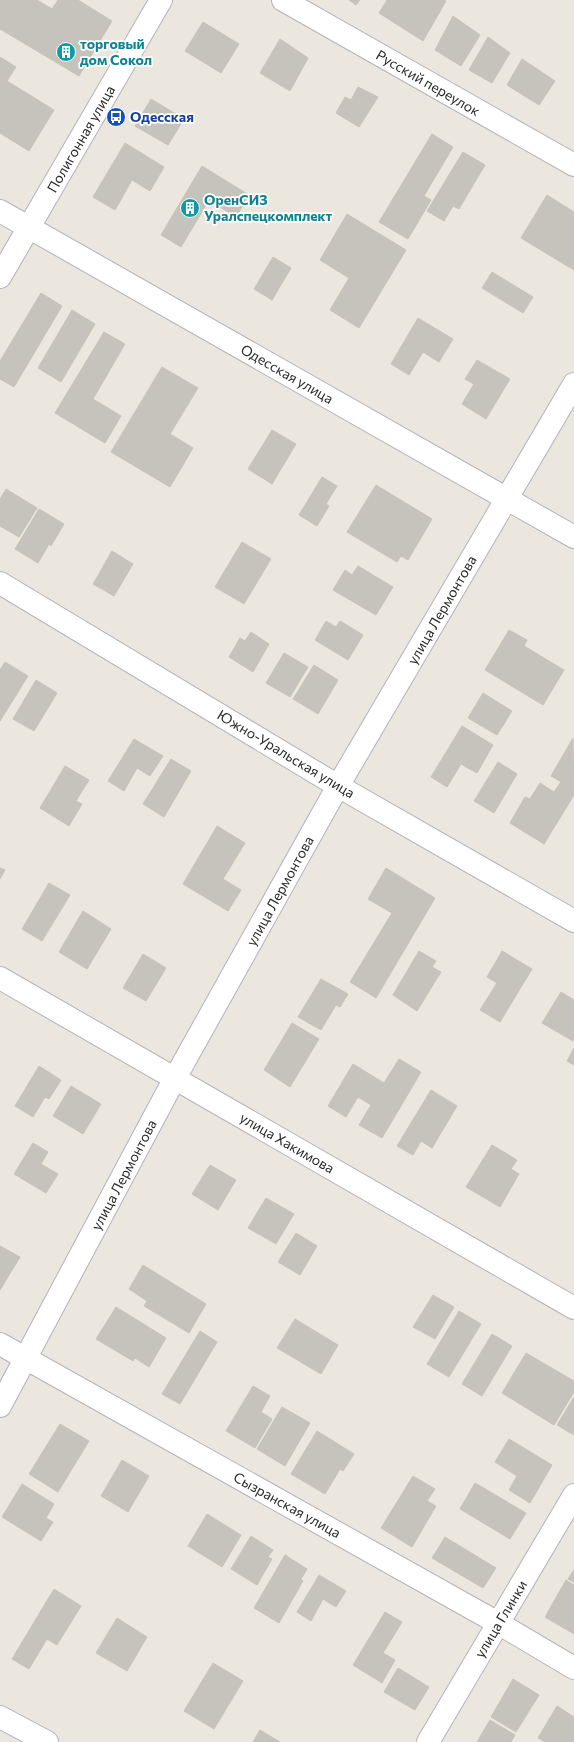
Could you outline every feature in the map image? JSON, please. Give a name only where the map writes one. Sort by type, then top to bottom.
[{"type":"street","name":"Полигонная улица","points":[[0,277],[161,0]]},
{"type":"street","name":"Русский переулок","points":[[283,0],[574,165]]},
{"type":"street","name":"Одесская улица","points":[[0,211],[574,537]]},
{"type":"street","name":"улица Лермонтова","points":[[0,1406],[176,1078],[338,786],[574,384]]},
{"type":"street","name":"Южно-Уральская улица","points":[[0,583],[338,786],[574,920]]},
{"type":"street","name":"улица Хакимова","points":[[0,978],[574,1308]]},
{"type":"street","name":"Сызранская улица","points":[[0,1344],[498,1623],[574,1668]]},
{"type":"street","name":"улица Глинки","points":[[428,1742],[574,1495]]},
{"type":"street","points":[[0,1717],[47,1742]]},
{"type":"building","name":"торговый дом Сокол","points":[[0,0],[37,0],[52,9],[58,0],[78,0],[112,21],[79,76],[0,29]]},
{"type":"building","points":[[349,0],[360,0],[356,5]]},
{"type":"building","points":[[387,0],[446,1],[423,41],[379,13]]},
{"type":"building","points":[[453,16],[480,35],[461,66],[435,50]]},
{"type":"building","points":[[203,22],[239,44],[221,73],[185,51]]},
{"type":"building","points":[[488,37],[510,53],[492,83],[469,70]]},
{"type":"building","points":[[280,39],[308,58],[290,91],[260,73]]},
{"type":"building","points":[[0,57],[16,67],[7,81],[54,110],[29,151],[0,133]]},
{"type":"building","points":[[522,59],[555,81],[539,105],[507,85]]},
{"type":"building","points":[[358,87],[378,97],[359,127],[336,113],[345,97],[351,100]]},
{"type":"building","points":[[151,99],[184,119],[168,145],[135,126]]},
{"type":"building","points":[[432,134],[453,147],[424,196],[431,200],[408,239],[379,222]]},
{"type":"building","points":[[125,143],[164,167],[150,191],[132,180],[115,210],[93,197]]},
{"type":"building","points":[[463,152],[485,165],[459,209],[453,206],[444,221],[427,211]]},
{"type":"building","name":"ОренСИЗ Уралспецкомплект","points":[[202,166],[249,195],[236,217],[209,200],[181,247],[161,235]]},
{"type":"building","points":[[547,195],[574,212],[574,270],[521,238]]},
{"type":"building","points":[[347,214],[406,250],[359,328],[330,310],[349,278],[320,260]]},
{"type":"building","points":[[273,257],[291,268],[272,300],[254,289]]},
{"type":"building","points":[[492,272],[533,297],[523,313],[482,288]]},
{"type":"building","points":[[41,293],[62,306],[14,387],[0,379],[0,361]]},
{"type":"building","points":[[72,310],[95,324],[61,382],[38,368]]},
{"type":"building","points":[[418,318],[453,339],[439,362],[423,352],[409,375],[391,364]]},
{"type":"building","points":[[104,332],[125,344],[93,399],[121,416],[105,443],[55,413]]},
{"type":"building","points":[[477,360],[510,379],[486,419],[462,404],[474,384],[465,379]]},
{"type":"building","points":[[162,367],[198,388],[170,434],[193,448],[170,487],[111,452]]},
{"type":"building","points":[[272,430],[296,444],[272,484],[248,469]]},
{"type":"building","points":[[322,477],[337,486],[326,504],[329,506],[317,526],[299,515]]},
{"type":"building","points":[[376,485],[432,519],[408,560],[401,556],[397,562],[347,532]]},
{"type":"building","points":[[6,489],[37,508],[19,537],[0,526],[0,499]]},
{"type":"building","points":[[39,509],[64,524],[51,546],[49,544],[38,563],[15,549]]},
{"type":"building","points":[[242,542],[271,559],[244,604],[215,587]]},
{"type":"building","points":[[112,551],[133,564],[114,596],[93,584]]},
{"type":"building","points":[[358,566],[393,587],[376,615],[333,590],[345,570],[352,575]]},
{"type":"building","points":[[326,621],[336,627],[340,621],[363,635],[348,660],[315,640]]},
{"type":"building","points":[[509,630],[527,640],[524,646],[564,670],[543,705],[485,670]]},
{"type":"building","points":[[251,632],[269,644],[253,672],[229,657],[240,638],[245,641]]},
{"type":"building","points":[[284,653],[308,667],[290,697],[266,683]]},
{"type":"building","points":[[5,662],[28,676],[0,721],[0,670]]},
{"type":"building","points":[[314,665],[338,680],[318,714],[293,699]]},
{"type":"building","points":[[36,680],[57,693],[34,731],[13,719]]},
{"type":"building","points":[[483,693],[512,711],[497,735],[468,718]]},
{"type":"building","points":[[462,726],[493,745],[477,773],[461,764],[447,787],[431,777]]},
{"type":"building","points":[[573,738],[574,795],[544,844],[510,823],[525,797],[530,799],[540,783],[554,792],[561,782],[551,776]]},
{"type":"building","points":[[134,739],[163,756],[150,776],[137,768],[124,791],[108,781]]},
{"type":"building","points":[[171,759],[191,771],[164,817],[143,804]]},
{"type":"building","points":[[498,762],[517,774],[494,813],[474,801]]},
{"type":"building","points":[[65,766],[89,780],[76,801],[82,804],[69,826],[40,808]]},
{"type":"building","points":[[217,826],[245,843],[223,879],[241,890],[228,911],[183,884]]},
{"type":"building","points":[[0,868],[5,870],[0,879]]},
{"type":"building","points":[[386,868],[435,898],[376,998],[350,982],[392,913],[368,899]]},
{"type":"building","points":[[49,883],[70,895],[42,941],[22,929]]},
{"type":"building","points":[[83,911],[111,929],[87,969],[59,952]]},
{"type":"building","points":[[419,951],[436,961],[432,967],[441,972],[417,1011],[393,995]]},
{"type":"building","points":[[502,951],[532,969],[500,1022],[480,1010],[497,983],[487,977]]},
{"type":"building","points":[[143,954],[166,968],[146,1001],[123,988]]},
{"type":"building","points":[[321,979],[348,994],[340,1007],[336,1005],[321,1030],[298,1017]]},
{"type":"building","points":[[561,992],[574,1000],[573,1041],[542,1023]]},
{"type":"building","points":[[292,1023],[319,1039],[290,1087],[264,1070]]},
{"type":"building","points":[[574,1048],[574,1065],[567,1061]]},
{"type":"building","points":[[399,1059],[421,1072],[382,1138],[359,1125],[371,1105],[358,1097],[346,1117],[328,1106],[353,1064],[384,1083]]},
{"type":"building","points":[[39,1066],[61,1080],[49,1099],[45,1097],[33,1117],[15,1106]]},
{"type":"building","points":[[71,1086],[101,1104],[83,1134],[53,1116]]},
{"type":"building","points":[[431,1090],[457,1106],[432,1148],[421,1141],[413,1155],[397,1146]]},
{"type":"building","points":[[33,1143],[48,1152],[41,1164],[58,1174],[46,1193],[14,1174]]},
{"type":"building","points":[[492,1145],[517,1160],[511,1169],[519,1174],[500,1207],[466,1187]]},
{"type":"building","points":[[210,1165],[236,1180],[218,1210],[192,1194]]},
{"type":"building","points":[[266,1198],[294,1214],[276,1244],[248,1228]]},
{"type":"building","points":[[296,1233],[317,1246],[300,1275],[278,1262]]},
{"type":"building","points":[[0,1246],[20,1257],[0,1290]]},
{"type":"building","points":[[143,1265],[206,1304],[189,1333],[144,1306],[147,1301],[129,1289]]},
{"type":"building","points":[[433,1295],[454,1307],[435,1339],[413,1327]]},
{"type":"building","points":[[116,1307],[166,1338],[149,1367],[135,1358],[133,1361],[96,1339]]},
{"type":"building","points":[[459,1311],[481,1324],[449,1377],[427,1364]]},
{"type":"building","points":[[295,1319],[338,1345],[321,1374],[277,1348]]},
{"type":"building","points":[[200,1331],[217,1342],[180,1404],[162,1394]]},
{"type":"building","points":[[492,1334],[512,1346],[482,1396],[462,1384]]},
{"type":"building","points":[[526,1353],[574,1381],[574,1392],[554,1425],[502,1393]]},
{"type":"building","points":[[253,1386],[270,1396],[261,1412],[272,1419],[255,1448],[226,1431]]},
{"type":"building","points":[[574,1397],[574,1435],[557,1425]]},
{"type":"building","points":[[282,1407],[310,1423],[285,1466],[257,1449]]},
{"type":"building","points":[[60,1424],[89,1441],[58,1492],[29,1474]]},
{"type":"building","points":[[317,1431],[354,1454],[343,1471],[340,1469],[325,1494],[291,1474]]},
{"type":"building","points":[[509,1439],[552,1465],[530,1503],[509,1490],[517,1476],[495,1462]]},
{"type":"building","points":[[122,1460],[149,1476],[128,1512],[101,1496]]},
{"type":"building","points":[[413,1476],[435,1489],[427,1501],[436,1506],[412,1547],[381,1528]]},
{"type":"building","points":[[475,1483],[526,1513],[510,1539],[460,1509]]},
{"type":"building","points":[[22,1484],[54,1504],[46,1518],[53,1522],[41,1541],[2,1517]]},
{"type":"building","points":[[207,1514],[241,1535],[222,1567],[188,1546]]},
{"type":"building","points":[[251,1536],[273,1550],[268,1557],[272,1559],[257,1585],[231,1569]]},
{"type":"building","points":[[445,1537],[496,1568],[483,1588],[432,1558]]},
{"type":"building","points":[[285,1555],[307,1569],[301,1579],[303,1581],[279,1623],[254,1608]]},
{"type":"building","points":[[574,1570],[574,1582],[568,1579]]},
{"type":"building","points":[[319,1575],[346,1591],[336,1607],[323,1599],[311,1621],[297,1612]]},
{"type":"building","points":[[566,1580],[574,1585],[574,1634],[545,1617]]},
{"type":"building","points":[[54,1589],[81,1606],[57,1645],[47,1639],[29,1669],[12,1659]]},
{"type":"building","points":[[385,1612],[402,1622],[383,1653],[395,1660],[382,1683],[353,1665]]},
{"type":"building","points":[[117,1618],[147,1637],[127,1671],[96,1653]]},
{"type":"building","points":[[213,1663],[243,1681],[214,1729],[184,1711]]},
{"type":"building","points":[[398,1668],[429,1687],[415,1710],[384,1692]]},
{"type":"building","points":[[513,1679],[539,1695],[516,1732],[491,1717]]},
{"type":"building","points":[[557,1706],[574,1717],[574,1742],[545,1742],[538,1738]]},
{"type":"building","points":[[490,1720],[515,1735],[511,1742],[477,1742]]},
{"type":"building","points":[[260,1730],[280,1742],[253,1742]]},
{"type":"place","name":"торговый дом Сокол","points":[[66,52]]},
{"type":"place","name":"Одесская","points":[[116,117]]},
{"type":"place","name":"ОренСИЗ Уралспецкомплект","points":[[190,208]]}]
